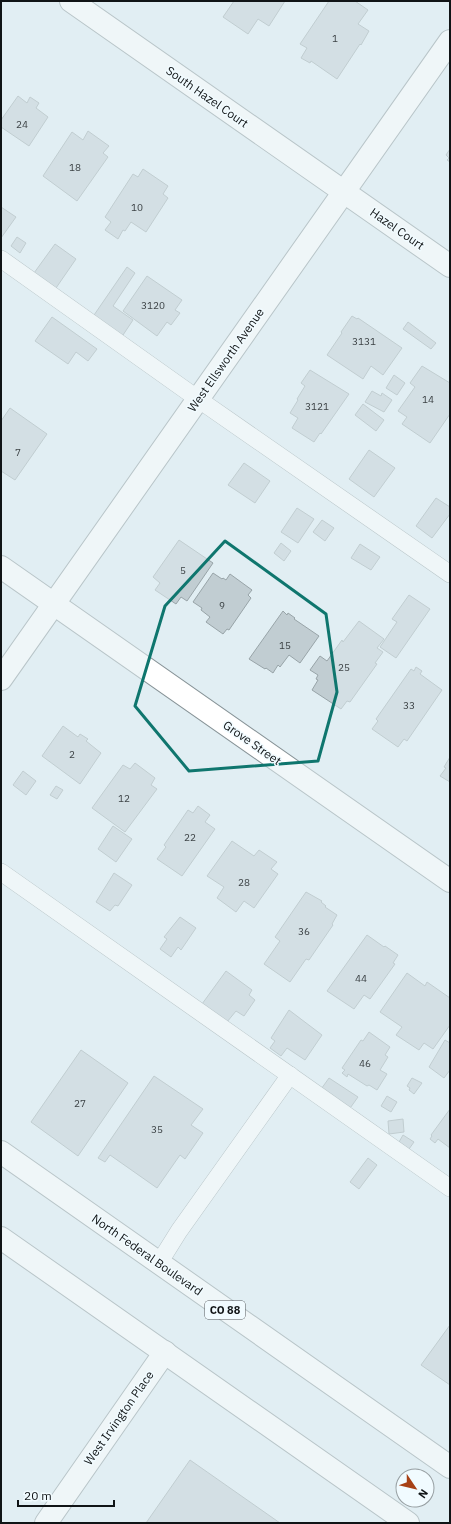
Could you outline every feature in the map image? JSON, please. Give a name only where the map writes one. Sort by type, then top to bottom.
[{"type":"street","name":"South Hazel Court","points":[[71,1],[344,192]]},
{"type":"street","name":"West Ellsworth Avenue","points":[[1,679],[450,41]]},
{"type":"street","name":"Hazel Court","points":[[344,192],[450,266]]},
{"type":"street","name":"Grove Street","points":[[1,567],[450,881]]},
{"type":"street","name":"North Federal Boulevard","points":[[1,1152],[450,1467]]},
{"type":"street","points":[[1,1238],[408,1523]]},
{"type":"street","name":"West Irvington Place","points":[[46,1523],[165,1352]]},
{"type":"lane","points":[[1,259],[198,399],[450,574]]},
{"type":"lane","points":[[1,872],[450,1188]]},
{"type":"lane","points":[[159,1263],[179,1231],[290,1075]]},
{"type":"highlighted area","points":[[225,541],[326,614],[337,692],[318,761],[189,771],[135,706],[165,606]]},
{"type":"building","points":[[234,1],[285,1],[269,26],[258,19],[248,34],[223,17]]},
{"type":"building","points":[[329,1],[355,1],[368,10],[358,24],[369,31],[337,79],[311,61],[310,63],[301,58],[307,48],[300,44]]},
{"type":"building","points":[[18,96],[27,103],[30,97],[39,103],[36,108],[48,117],[29,146],[1,127],[1,120]]},
{"type":"building","points":[[88,131],[109,146],[103,153],[108,157],[77,201],[43,176],[72,132],[83,140]]},
{"type":"building","points":[[450,149],[450,162],[447,160],[449,158],[446,155]]},
{"type":"building","points":[[143,169],[168,186],[163,194],[168,198],[146,232],[131,222],[125,231],[123,230],[118,239],[105,230],[111,222],[105,217],[133,174],[138,177]]},
{"type":"building","points":[[1,207],[16,217],[1,238]]},
{"type":"building","points":[[17,237],[26,243],[20,253],[11,246]]},
{"type":"building","points":[[55,244],[76,259],[56,288],[34,273]]},
{"type":"building","points":[[127,267],[135,273],[113,306],[133,320],[121,338],[92,318]]},
{"type":"building","points":[[147,276],[182,300],[175,310],[180,313],[171,325],[167,322],[157,336],[123,311]]},
{"type":"building","points":[[352,316],[357,319],[358,318],[402,348],[383,375],[371,366],[363,379],[327,355]]},
{"type":"building","points":[[52,317],[97,349],[88,361],[76,352],[68,364],[35,341]]},
{"type":"building","points":[[408,322],[436,343],[431,349],[403,329]]},
{"type":"building","points":[[422,366],[450,383],[450,414],[430,443],[402,424],[407,417],[398,411],[415,387],[410,383]]},
{"type":"building","points":[[310,370],[349,394],[314,442],[292,428],[298,418],[290,413],[305,386],[301,383]]},
{"type":"building","points":[[394,375],[405,383],[397,395],[386,388]]},
{"type":"building","points":[[372,391],[381,396],[382,393],[392,400],[384,412],[365,402]]},
{"type":"building","points":[[363,404],[384,420],[376,431],[355,415]]},
{"type":"building","points":[[10,408],[47,434],[15,480],[1,471],[1,421]]},
{"type":"building","points":[[369,450],[395,468],[374,497],[349,479]]},
{"type":"building","points":[[244,463],[270,481],[255,503],[228,485]]},
{"type":"building","points":[[436,498],[450,507],[450,514],[432,538],[416,526]]},
{"type":"building","points":[[297,508],[314,519],[298,543],[281,532]]},
{"type":"building","points":[[322,520],[334,528],[325,541],[313,532]]},
{"type":"building","points":[[179,540],[213,563],[187,601],[181,597],[176,604],[155,590],[160,583],[153,577]]},
{"type":"building","points":[[281,543],[291,551],[284,561],[274,553]]},
{"type":"building","points":[[360,544],[380,557],[371,570],[351,558]]},
{"type":"building","points":[[213,573],[226,580],[230,574],[252,590],[248,595],[251,598],[229,630],[227,629],[223,634],[206,622],[210,617],[201,610],[202,608],[193,602]]},
{"type":"building","points":[[409,595],[430,609],[396,658],[380,647],[397,622],[392,619]]},
{"type":"building","points":[[283,611],[287,615],[288,613],[295,618],[294,619],[319,636],[300,663],[289,655],[280,667],[278,665],[273,673],[249,659]]},
{"type":"building","points":[[359,621],[384,639],[377,648],[383,652],[375,663],[377,664],[350,702],[347,701],[341,709],[312,690],[318,680],[316,679],[318,675],[310,670],[320,656],[327,661],[342,640],[343,642]]},
{"type":"building","points":[[416,667],[422,671],[420,674],[442,690],[407,741],[404,739],[398,747],[372,729],[378,721],[376,719],[411,669],[414,671]]},
{"type":"building","points":[[63,726],[78,737],[80,734],[88,739],[86,741],[101,753],[80,784],[42,756]]},
{"type":"building","points":[[450,757],[450,782],[440,776],[446,768],[444,767]]},
{"type":"building","points":[[135,763],[155,778],[151,785],[157,789],[125,832],[92,808],[123,765],[130,769]]},
{"type":"building","points":[[23,771],[36,781],[26,795],[13,785]]},
{"type":"building","points":[[56,786],[63,790],[57,799],[50,795]]},
{"type":"building","points":[[198,806],[210,815],[205,822],[215,829],[182,876],[157,859],[166,847],[164,845],[188,810],[193,813]]},
{"type":"building","points":[[113,826],[132,839],[116,862],[98,849]]},
{"type":"building","points":[[232,841],[254,856],[259,850],[277,862],[271,869],[278,874],[254,908],[244,901],[236,912],[217,898],[224,887],[207,876]]},
{"type":"building","points":[[114,873],[132,885],[118,906],[115,905],[110,911],[96,902]]},
{"type":"building","points":[[306,892],[322,901],[321,902],[326,906],[325,907],[337,915],[332,924],[333,925],[309,960],[306,959],[290,982],[264,964],[280,941],[275,937]]},
{"type":"building","points":[[180,917],[196,928],[181,950],[178,947],[171,957],[160,949],[167,939],[164,937]]},
{"type":"building","points":[[367,935],[398,955],[393,963],[395,964],[370,999],[364,995],[354,1009],[327,991]]},
{"type":"building","points":[[226,971],[252,990],[249,995],[255,1000],[244,1016],[236,1011],[227,1022],[202,1004]]},
{"type":"building","points":[[407,973],[425,986],[427,982],[450,998],[450,1025],[433,1049],[424,1043],[419,1050],[396,1035],[402,1027],[380,1012]]},
{"type":"building","points":[[289,1010],[322,1035],[305,1060],[287,1048],[281,1056],[270,1048],[275,1041],[271,1038]]},
{"type":"building","points":[[369,1032],[390,1047],[385,1055],[388,1057],[380,1070],[387,1074],[377,1090],[369,1085],[367,1086],[348,1074],[347,1077],[342,1073],[345,1070],[342,1068],[361,1040],[363,1041]]},
{"type":"building","points":[[445,1040],[450,1043],[450,1070],[444,1078],[429,1067]]},
{"type":"building","points":[[81,1050],[128,1083],[78,1156],[31,1122]]},
{"type":"building","points":[[154,1076],[203,1109],[191,1125],[203,1133],[185,1159],[180,1155],[157,1188],[110,1155],[105,1162],[98,1158]]},
{"type":"building","points":[[329,1078],[358,1097],[348,1111],[319,1092]]},
{"type":"building","points":[[412,1078],[422,1083],[414,1094],[407,1086]]},
{"type":"building","points":[[387,1096],[397,1102],[391,1112],[381,1106]]},
{"type":"building","points":[[450,1109],[450,1148],[438,1139],[435,1143],[430,1139],[432,1136],[431,1135]]},
{"type":"building","points":[[403,1119],[404,1132],[389,1134],[388,1121]]},
{"type":"building","points":[[403,1135],[414,1142],[409,1149],[399,1142]]},
{"type":"building","points":[[368,1158],[377,1165],[359,1189],[350,1182]]},
{"type":"building","points":[[450,1325],[450,1385],[421,1365]]},
{"type":"building","points":[[190,1460],[280,1523],[146,1523]]}]
